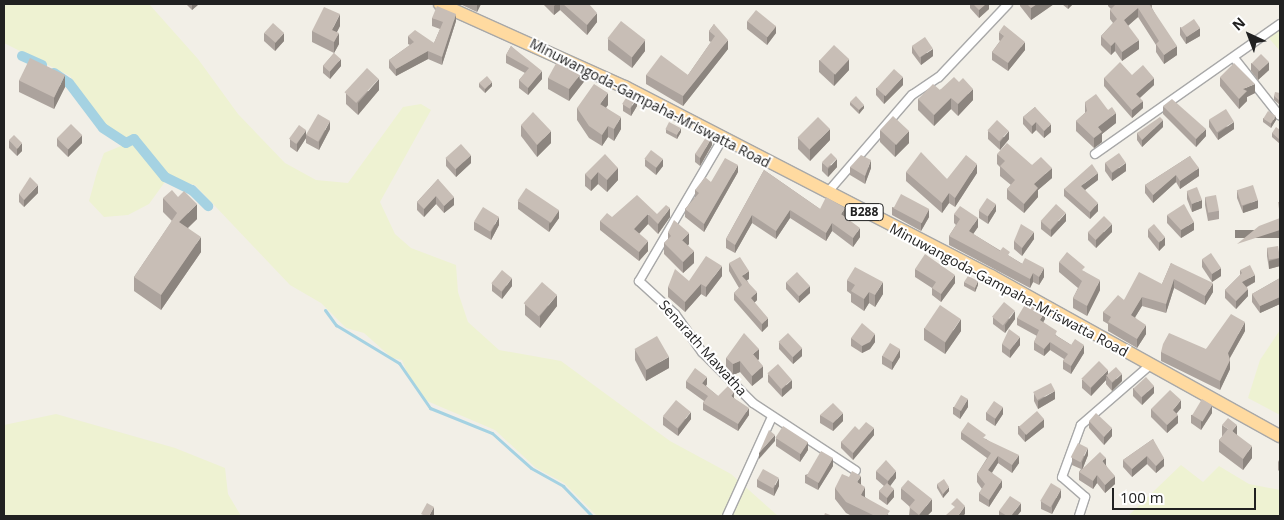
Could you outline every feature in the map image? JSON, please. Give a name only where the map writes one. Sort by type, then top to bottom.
[{"type":"main road","name":"Minuwangoda-Gampaha-Mriswatta Road","points":[[440,4],[626,87],[827,193],[991,276],[1149,366],[1280,436]]},
{"type":"street","points":[[827,193],[912,96],[939,76],[1003,5]]},
{"type":"street","points":[[1095,154],[1280,24]]},
{"type":"street","points":[[1234,58],[1279,115]]},
{"type":"street","name":"Senarath Mawatha","points":[[723,138],[639,281],[675,314],[702,352],[772,416],[856,471]]},
{"type":"street","points":[[1079,516],[1085,497],[1062,477],[1081,426],[1149,366]]},
{"type":"street","points":[[727,516],[772,416]]},
{"type":"green space","points":[[4,4],[149,4],[198,59],[238,114],[285,163],[316,180],[348,183],[403,107],[421,104],[431,110],[380,202],[395,234],[411,248],[456,265],[458,292],[468,322],[499,350],[561,361],[670,441],[731,474],[778,516],[597,516],[564,483],[536,468],[495,430],[427,401],[409,378],[402,360],[392,358],[364,333],[346,328],[321,303],[290,285],[195,185],[167,179],[149,204],[128,215],[104,217],[89,201],[104,153],[121,146],[124,139],[99,121],[70,76],[4,43]]},
{"type":"green space","points":[[1280,26],[1280,51],[1266,35]]},
{"type":"green space","points":[[1280,330],[1280,415],[1248,398],[1260,360]]},
{"type":"green space","points":[[56,414],[175,448],[225,468],[228,494],[241,516],[4,516],[4,425]]},
{"type":"green space","points":[[1181,465],[1203,482],[1219,466],[1249,484],[1280,490],[1280,516],[1128,516]]},
{"type":"building","points":[[563,4],[589,4],[597,13],[587,25]]},
{"type":"building","points":[[973,4],[986,4],[979,10]]},
{"type":"building","points":[[1027,4],[1037,4],[1031,8]]},
{"type":"building","points":[[1114,4],[1149,4],[1177,46],[1164,55],[1156,44],[1159,41],[1138,8],[1124,20],[1139,40],[1122,52],[1115,42],[1111,46],[1101,36],[1117,19],[1110,10]]},
{"type":"building","points":[[437,6],[456,14],[442,57],[428,51],[396,69],[389,60],[414,42],[408,36],[415,30],[434,43],[443,22],[432,18]]},
{"type":"building","points":[[324,7],[340,14],[332,30],[339,33],[334,42],[312,31]]},
{"type":"building","points":[[756,10],[776,26],[767,37],[747,21]]},
{"type":"building","points":[[1194,19],[1200,28],[1187,37],[1181,28]]},
{"type":"building","points":[[621,21],[645,40],[632,57],[607,38]]},
{"type":"building","points":[[273,23],[284,33],[275,43],[264,33]]},
{"type":"building","points":[[714,24],[728,40],[683,96],[646,75],[661,55],[688,75],[715,36],[709,31]]},
{"type":"building","points":[[1004,25],[1025,42],[1008,63],[992,52],[1004,36],[999,32]]},
{"type":"building","points":[[925,37],[933,49],[920,58],[912,46]]},
{"type":"building","points":[[834,45],[849,59],[835,75],[820,60]]},
{"type":"building","points":[[511,46],[542,71],[528,88],[519,80],[529,68],[506,55]]},
{"type":"building","points":[[334,53],[341,59],[330,72],[323,66]]},
{"type":"building","points":[[1261,54],[1269,62],[1260,71],[1252,63]]},
{"type":"building","points":[[30,58],[65,75],[54,98],[19,80]]},
{"type":"building","points":[[559,58],[586,67],[569,89],[548,78]]},
{"type":"building","points":[[1120,62],[1132,75],[1143,65],[1154,78],[1136,94],[1143,101],[1132,110],[1104,78]]},
{"type":"building","points":[[1234,63],[1255,84],[1243,89],[1247,91],[1239,99],[1220,77]]},
{"type":"building","points":[[367,68],[379,79],[356,103],[344,92]]},
{"type":"building","points":[[894,69],[903,77],[886,96],[877,88]]},
{"type":"building","points":[[487,76],[492,82],[485,89],[479,83]]},
{"type":"building","points":[[954,77],[959,82],[963,78],[973,89],[958,104],[951,98],[934,115],[918,99],[933,84],[940,90]]},
{"type":"building","points":[[594,84],[608,93],[600,104],[621,117],[614,129],[608,126],[602,135],[589,126],[577,108]]},
{"type":"building","points":[[1275,92],[1280,93],[1280,101],[1274,96]]},
{"type":"building","points":[[629,93],[637,98],[630,109],[622,104]]},
{"type":"building","points":[[1096,94],[1108,110],[1112,107],[1116,113],[1098,127],[1102,132],[1094,138],[1076,121],[1087,111],[1085,102]]},
{"type":"building","points":[[856,96],[864,105],[859,110],[850,102]]},
{"type":"building","points":[[1172,99],[1206,129],[1196,139],[1163,106]]},
{"type":"building","points":[[1035,107],[1051,124],[1044,131],[1036,122],[1032,126],[1023,117]]},
{"type":"building","points":[[1226,109],[1234,122],[1217,132],[1209,120]]},
{"type":"building","points":[[1268,111],[1276,116],[1271,123],[1263,119]]},
{"type":"building","points":[[533,112],[551,131],[537,145],[521,125]]},
{"type":"building","points":[[318,114],[330,121],[318,142],[306,135]]},
{"type":"building","points":[[893,116],[909,131],[896,145],[880,130]]},
{"type":"building","points":[[818,117],[830,129],[810,150],[797,138]]},
{"type":"building","points":[[1160,117],[1163,120],[1142,140],[1137,133]]},
{"type":"building","points":[[997,120],[1009,131],[999,141],[987,130]]},
{"type":"building","points":[[669,122],[681,128],[677,135],[665,129]]},
{"type":"building","points":[[71,124],[82,135],[68,149],[57,138]]},
{"type":"building","points":[[299,125],[306,130],[296,144],[289,139]]},
{"type":"building","points":[[1276,127],[1280,130],[1280,140],[1272,133]]},
{"type":"building","points":[[708,134],[712,137],[700,158],[695,154]]},
{"type":"building","points":[[14,135],[22,143],[17,149],[9,140]]},
{"type":"building","points":[[1007,143],[1032,165],[1041,157],[1052,168],[1034,184],[1038,188],[1024,204],[1007,189],[1015,180],[1000,166],[1005,161],[997,154]]},
{"type":"building","points":[[461,144],[471,155],[455,169],[445,158]]},
{"type":"building","points":[[651,150],[663,159],[656,168],[644,159]]},
{"type":"building","points":[[921,152],[947,179],[966,155],[977,164],[955,198],[949,193],[942,203],[906,172]]},
{"type":"building","points":[[831,153],[837,159],[827,168],[822,162]]},
{"type":"building","points":[[1119,153],[1126,163],[1112,173],[1105,163]]},
{"type":"building","points":[[605,154],[618,168],[607,180],[598,172],[591,180],[585,174]]},
{"type":"building","points":[[861,155],[871,160],[865,176],[850,167]]},
{"type":"building","points":[[1190,156],[1199,168],[1180,181],[1176,175],[1153,195],[1145,185]]},
{"type":"building","points":[[725,158],[738,165],[704,224],[685,209],[699,193],[695,190],[705,177],[711,182]]},
{"type":"building","points":[[1092,164],[1098,173],[1081,186],[1098,203],[1090,212],[1064,189]]},
{"type":"building","points":[[764,170],[820,209],[826,197],[845,208],[841,214],[860,228],[853,238],[832,223],[826,233],[790,210],[776,231],[752,215],[735,245],[726,239]]},
{"type":"building","points":[[30,177],[38,185],[24,200],[19,194]]},
{"type":"building","points":[[438,179],[454,197],[444,206],[436,196],[424,209],[417,202]]},
{"type":"building","points":[[1253,185],[1258,200],[1242,205],[1237,190]]},
{"type":"building","points":[[1197,187],[1202,200],[1192,204],[1187,191]]},
{"type":"building","points":[[526,188],[559,210],[551,223],[518,200]]},
{"type":"building","points":[[172,190],[178,197],[184,191],[197,204],[179,222],[201,237],[161,295],[134,277],[177,213],[163,198]]},
{"type":"building","points":[[901,194],[929,209],[922,223],[893,208]]},
{"type":"building","points":[[637,195],[657,214],[666,205],[670,208],[658,224],[648,214],[634,229],[648,241],[639,252],[600,221],[607,213],[612,217]]},
{"type":"building","points":[[1216,195],[1219,211],[1208,213],[1205,197]]},
{"type":"building","points":[[987,198],[996,204],[988,217],[979,210]]},
{"type":"building","points":[[1056,204],[1066,213],[1050,230],[1041,221]]},
{"type":"building","points":[[1184,204],[1194,222],[1181,230],[1167,215]]},
{"type":"building","points":[[960,206],[978,218],[969,231],[1000,251],[1003,247],[1010,252],[1008,255],[1022,264],[1025,258],[1044,268],[1039,277],[1033,273],[1030,279],[949,236],[960,219],[954,214]]},
{"type":"building","points":[[483,207],[499,217],[490,231],[474,221]]},
{"type":"building","points":[[1104,216],[1112,224],[1096,240],[1088,232]]},
{"type":"building","points":[[1280,218],[1280,230],[1237,244],[1259,226]]},
{"type":"building","points":[[674,220],[689,233],[682,240],[694,251],[683,262],[664,243],[671,236],[668,232]]},
{"type":"building","points":[[1021,224],[1034,232],[1022,248],[1014,241]]},
{"type":"building","points":[[1154,224],[1165,237],[1159,242],[1148,229]]},
{"type":"building","points":[[1278,246],[1280,258],[1269,260],[1267,248]]},
{"type":"building","points":[[1067,252],[1085,267],[1082,270],[1100,280],[1087,306],[1073,298],[1082,281],[1059,262]]},
{"type":"building","points":[[1211,253],[1221,268],[1212,274],[1202,259]]},
{"type":"building","points":[[925,254],[955,275],[941,294],[932,288],[936,282],[915,269]]},
{"type":"building","points":[[706,256],[722,266],[706,287],[701,284],[685,302],[668,287],[675,269],[689,281]]},
{"type":"building","points":[[740,257],[749,271],[742,276],[757,292],[751,298],[768,318],[762,324],[734,293],[742,285],[729,263]]},
{"type":"building","points":[[1171,263],[1213,283],[1205,296],[1174,279],[1166,304],[1142,297],[1131,315],[1146,325],[1137,339],[1108,322],[1111,317],[1103,312],[1118,295],[1124,300],[1139,272],[1162,284]]},
{"type":"building","points":[[1250,265],[1255,275],[1242,282],[1248,289],[1236,301],[1225,290],[1242,273],[1240,270]]},
{"type":"building","points":[[855,267],[883,282],[875,295],[869,292],[864,299],[851,291],[855,285],[847,280]]},
{"type":"building","points":[[502,270],[512,278],[501,291],[491,283]]},
{"type":"building","points":[[797,272],[810,286],[799,296],[786,282]]},
{"type":"building","points":[[968,276],[978,281],[975,288],[964,282]]},
{"type":"building","points":[[1280,278],[1280,297],[1260,306],[1252,294]]},
{"type":"building","points":[[542,282],[557,295],[539,316],[524,303]]},
{"type":"building","points":[[1027,301],[1045,311],[1040,320],[1057,331],[1055,335],[1071,345],[1075,339],[1084,345],[1071,366],[1063,361],[1068,354],[1050,342],[1044,349],[1034,342],[1039,330],[1017,318]]},
{"type":"building","points":[[1004,302],[1015,311],[1003,326],[992,317]]},
{"type":"building","points":[[940,305],[961,319],[945,342],[924,328]]},
{"type":"building","points":[[1231,314],[1245,322],[1228,353],[1230,360],[1220,381],[1161,352],[1169,333],[1206,349]]},
{"type":"building","points":[[862,323],[875,334],[870,342],[862,346],[851,338]]},
{"type":"building","points":[[1009,329],[1020,337],[1010,350],[1002,344]]},
{"type":"building","points":[[744,333],[759,349],[753,354],[763,366],[752,376],[740,361],[733,364],[726,358]]},
{"type":"building","points":[[788,333],[802,348],[793,357],[778,342]]},
{"type":"building","points":[[657,336],[669,357],[646,370],[634,349]]},
{"type":"building","points":[[890,343],[900,349],[893,362],[882,356]]},
{"type":"building","points":[[1099,361],[1108,370],[1091,388],[1081,379]]},
{"type":"building","points":[[778,364],[792,380],[781,389],[767,373]]},
{"type":"building","points":[[1116,367],[1122,374],[1112,382],[1106,376]]},
{"type":"building","points":[[695,368],[707,377],[702,383],[718,396],[728,386],[734,392],[731,396],[749,408],[738,424],[703,403],[708,396],[686,381]]},
{"type":"building","points":[[1146,377],[1154,386],[1141,397],[1133,388]]},
{"type":"building","points":[[1051,383],[1055,391],[1037,400],[1033,392]]},
{"type":"building","points":[[1170,390],[1181,400],[1173,410],[1178,415],[1167,425],[1151,409]]},
{"type":"building","points":[[961,395],[968,399],[961,411],[954,407]]},
{"type":"building","points":[[1202,399],[1212,405],[1203,421],[1192,415]]},
{"type":"building","points":[[676,400],[691,412],[678,428],[663,416]]},
{"type":"building","points":[[994,401],[1003,407],[995,419],[986,413]]},
{"type":"building","points":[[833,403],[843,413],[833,423],[820,415]]},
{"type":"building","points":[[1037,411],[1044,419],[1026,435],[1019,427]]},
{"type":"building","points":[[1096,413],[1112,428],[1104,437],[1089,421]]},
{"type":"building","points":[[1228,418],[1237,425],[1232,431],[1252,446],[1243,459],[1219,440],[1228,429],[1222,425]]},
{"type":"building","points":[[866,422],[874,428],[853,453],[841,442],[855,426],[859,430]]},
{"type":"building","points":[[968,422],[986,435],[983,438],[1019,455],[1012,465],[998,456],[988,470],[1002,480],[989,500],[979,493],[985,484],[977,474],[991,453],[961,432]]},
{"type":"building","points":[[783,426],[808,442],[801,454],[775,438]]},
{"type":"building","points":[[769,430],[775,435],[759,453]]},
{"type":"building","points":[[1153,439],[1164,458],[1156,466],[1147,456],[1132,469],[1123,460]]},
{"type":"building","points":[[1078,443],[1088,448],[1081,462],[1071,457]]},
{"type":"building","points":[[821,451],[833,458],[819,483],[806,476]]},
{"type":"building","points":[[1100,452],[1106,458],[1102,461],[1115,476],[1105,485],[1097,475],[1093,481],[1079,472]]},
{"type":"building","points":[[886,460],[896,471],[888,481],[876,471]]},
{"type":"building","points":[[763,469],[779,478],[773,488],[757,479]]},
{"type":"building","points":[[852,471],[861,476],[857,482],[865,487],[861,495],[890,511],[886,516],[875,516],[846,502],[835,488],[842,474],[849,477]]},
{"type":"building","points":[[944,479],[949,487],[943,494],[937,484]]},
{"type":"building","points":[[908,480],[932,499],[919,515],[909,507],[915,500],[901,488]]},
{"type":"building","points":[[887,483],[894,489],[887,498],[879,491]]},
{"type":"building","points":[[1051,483],[1061,489],[1050,507],[1040,501]]},
{"type":"building","points":[[1010,496],[1021,503],[1011,516],[1007,516],[999,511]]},
{"type":"building","points":[[957,498],[965,506],[958,516],[947,516],[955,507],[951,504]]},
{"type":"building","points":[[427,503],[434,507],[429,516],[425,516],[421,514]]},
{"type":"waterway","points":[[22,56],[42,65]]},
{"type":"waterway","points":[[54,73],[69,83],[103,128],[126,143],[134,139],[165,177],[192,190],[208,206]]},
{"type":"waterway","points":[[325,310],[336,325],[399,363],[430,408],[492,433],[531,468],[563,486],[592,516]]}]
